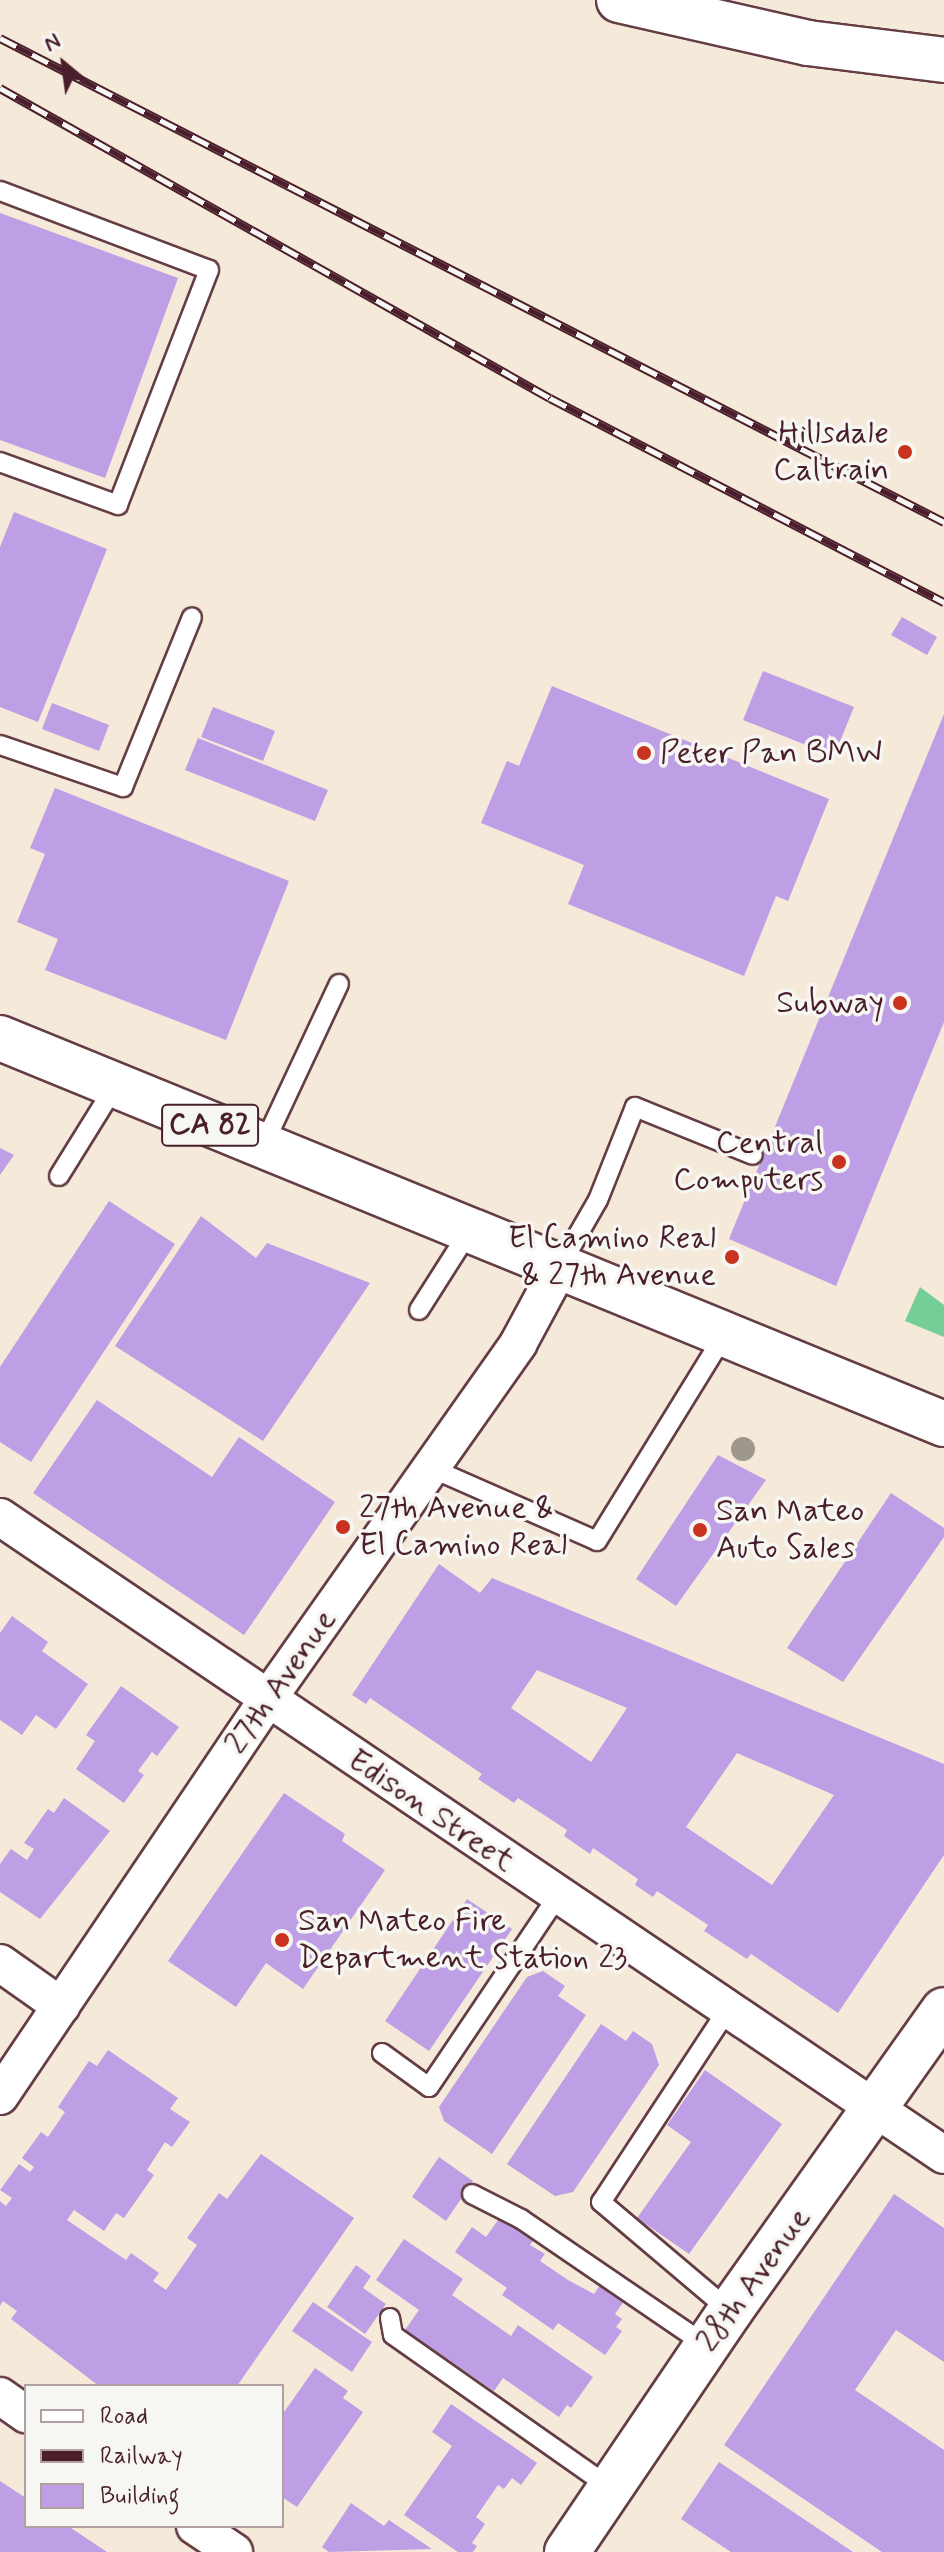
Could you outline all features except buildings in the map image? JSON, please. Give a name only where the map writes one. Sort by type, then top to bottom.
[{"type":"main road","points":[[639,3],[808,43],[944,60]]},
{"type":"main road","name":"CA 82","points":[[0,1038],[944,1424]]},
{"type":"main road","name":"28th Avenue","points":[[567,2552],[718,2328],[876,2110],[944,2010]]},
{"type":"street","name":"27th Avenue","points":[[0,2096],[267,1700],[518,1344],[560,1266]]},
{"type":"street","name":"Edison Street","points":[[0,1517],[944,2155]]},
{"type":"street","points":[[0,1963],[61,2006]]},
{"type":"street","points":[[0,2396],[24,2413]]},
{"type":"street","points":[[198,2528],[234,2552]]},
{"type":"lane","points":[[0,191],[209,270],[118,505],[0,462]]},
{"type":"lane","points":[[0,745],[123,787],[192,617]]},
{"type":"lane","points":[[263,1146],[339,984]]},
{"type":"lane","points":[[59,1176],[115,1086]]},
{"type":"lane","points":[[560,1266],[598,1200],[635,1107],[753,1155]]},
{"type":"lane","points":[[419,1310],[470,1230]]},
{"type":"lane","points":[[431,1468],[597,1541],[725,1334]]},
{"type":"lane","points":[[382,2053],[429,2087],[558,1896]]},
{"type":"lane","points":[[718,2328],[601,2202],[728,2009]]},
{"type":"lane","points":[[472,2194],[718,2328]]},
{"type":"lane","points":[[390,2318],[393,2335],[611,2488]]},
{"type":"green space","points":[[920,1287],[944,1305],[944,1337],[905,1321]]},
{"type":"railway","points":[[0,38],[944,522]]},
{"type":"railway","points":[[0,88],[550,398],[944,602]]},
{"type":"place","name":"Hillsdale Caltrain","points":[[905,452]]},
{"type":"place","name":"Peter Pan BMW","points":[[644,753]]},
{"type":"place","name":"Subway","points":[[900,1003]]},
{"type":"place","name":"Central Computers","points":[[839,1162]]},
{"type":"place","name":"El Camino Real & 27th Avenue","points":[[732,1257]]},
{"type":"place","name":"27th Avenue & El Camino Real","points":[[343,1527]]},
{"type":"place","name":"San Mateo Auto Sales","points":[[700,1530]]},
{"type":"place","name":"San Mateo Fire Department Station 23","points":[[282,1940]]}]
